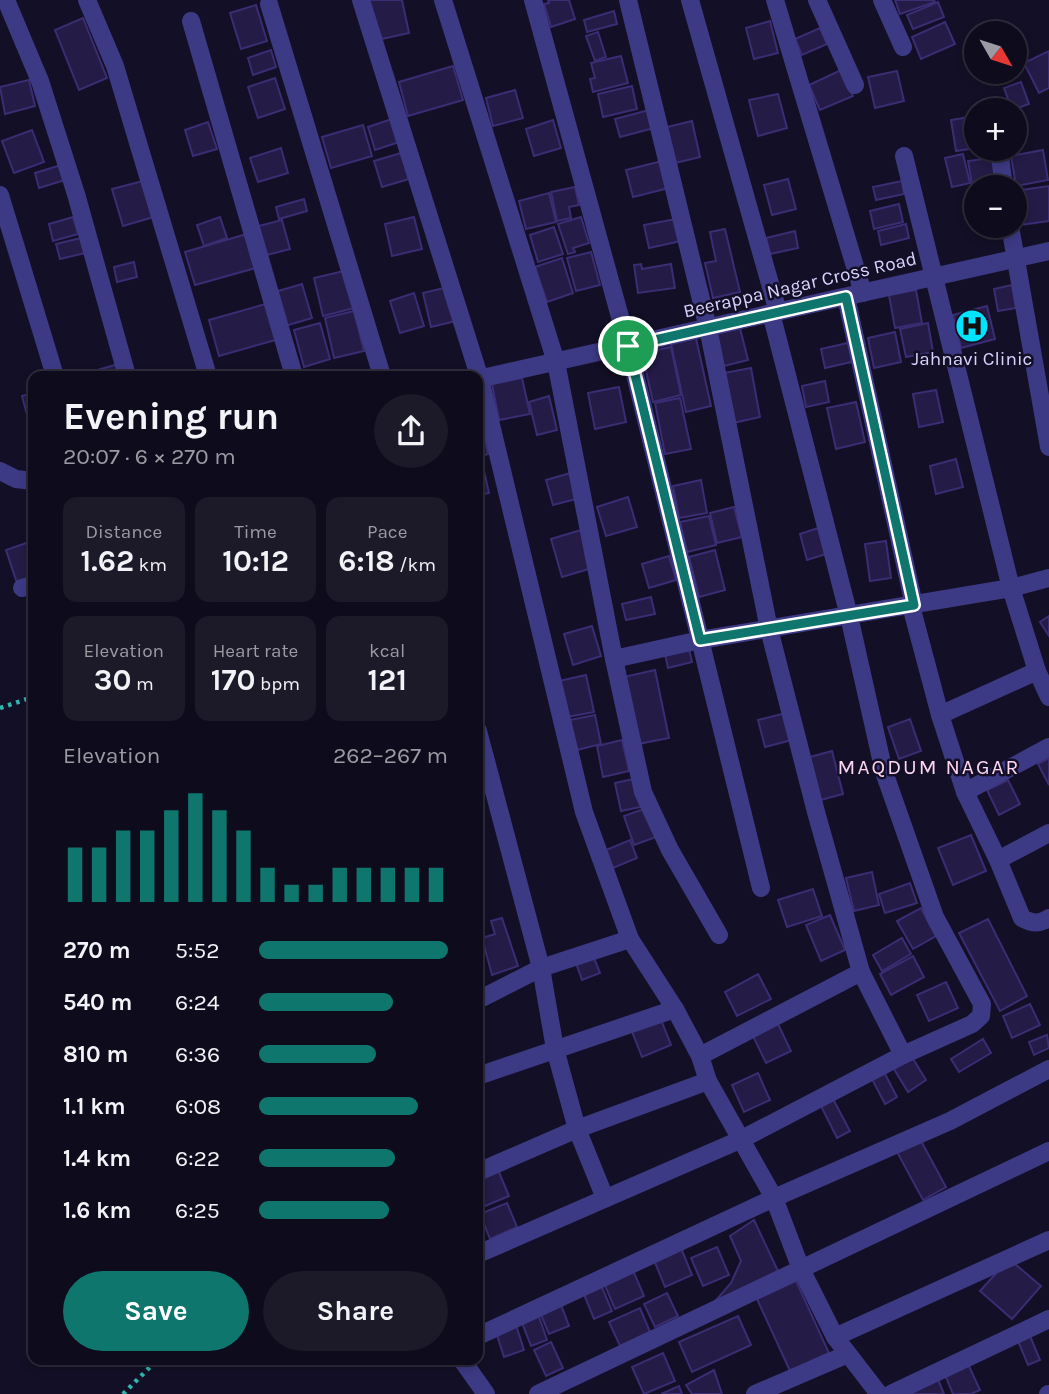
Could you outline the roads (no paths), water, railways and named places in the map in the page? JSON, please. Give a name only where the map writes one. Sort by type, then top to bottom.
[{"type":"street","points":[[6,0],[40,80],[76,194],[126,371]]},
{"type":"street","points":[[87,0],[115,66],[206,371]]},
{"type":"street","points":[[361,0],[477,371]]},
{"type":"street","points":[[443,0],[556,362],[643,792],[670,850],[719,934]]},
{"type":"street","points":[[533,0],[628,346],[761,888]]},
{"type":"street","points":[[628,0],[708,328],[769,629],[816,812],[861,972],[903,1055]]},
{"type":"street","points":[[483,1252],[742,1139],[903,1055],[972,1024],[981,1016],[982,1004],[935,917],[884,772],[775,312],[690,0]]},
{"type":"street","points":[[775,0],[855,295],[912,605],[940,715],[964,792],[998,860],[1022,918],[1040,923],[1049,918]]},
{"type":"street","points":[[817,0],[855,85]]},
{"type":"street","points":[[882,0],[903,47]]},
{"type":"street","points":[[269,4],[380,371]]},
{"type":"street","points":[[191,21],[294,371]]},
{"type":"street","points":[[904,156],[1010,588],[1037,671],[1049,697]]},
{"type":"street","points":[[0,195],[53,371]]},
{"type":"street","points":[[1012,238],[1049,447]]},
{"type":"street","name":"Beerappa Nagar Cross Road","points":[[483,378],[1049,251]]},
{"type":"street","points":[[483,395],[584,812],[630,939],[675,1009],[700,1056],[708,1081],[774,1198],[801,1269],[835,1336],[879,1394]]},
{"type":"street","points":[[0,471],[16,479],[28,480]]},
{"type":"street","points":[[614,659],[700,640],[1010,588],[1049,578]]},
{"type":"street","points":[[940,715],[1037,671]]},
{"type":"street","points":[[964,792],[1049,747]]},
{"type":"street","points":[[483,750],[541,968],[555,1049],[577,1129],[605,1198]]},
{"type":"street","points":[[998,860],[1049,833]]},
{"type":"street","points":[[483,997],[541,968],[630,939]]},
{"type":"street","points":[[700,1056],[861,972]]},
{"type":"street","points":[[483,1074],[675,1009]]},
{"type":"street","points":[[483,1334],[774,1198],[950,1121],[1049,1069]]},
{"type":"street","points":[[483,1170],[577,1129],[708,1081]]},
{"type":"street","points":[[538,1394],[1049,1151]]},
{"type":"street","points":[[835,1336],[1049,1240]]},
{"type":"street","points":[[891,1394],[1049,1319]]},
{"type":"street","points":[[755,1394],[848,1353]]},
{"type":"street","points":[[466,1365],[486,1394]]},
{"type":"place","name":"Jahnavi Clinic","points":[[972,326]]},
{"type":"district","name":"MAQDUM NAGAR","points":[[929,767]]}]
